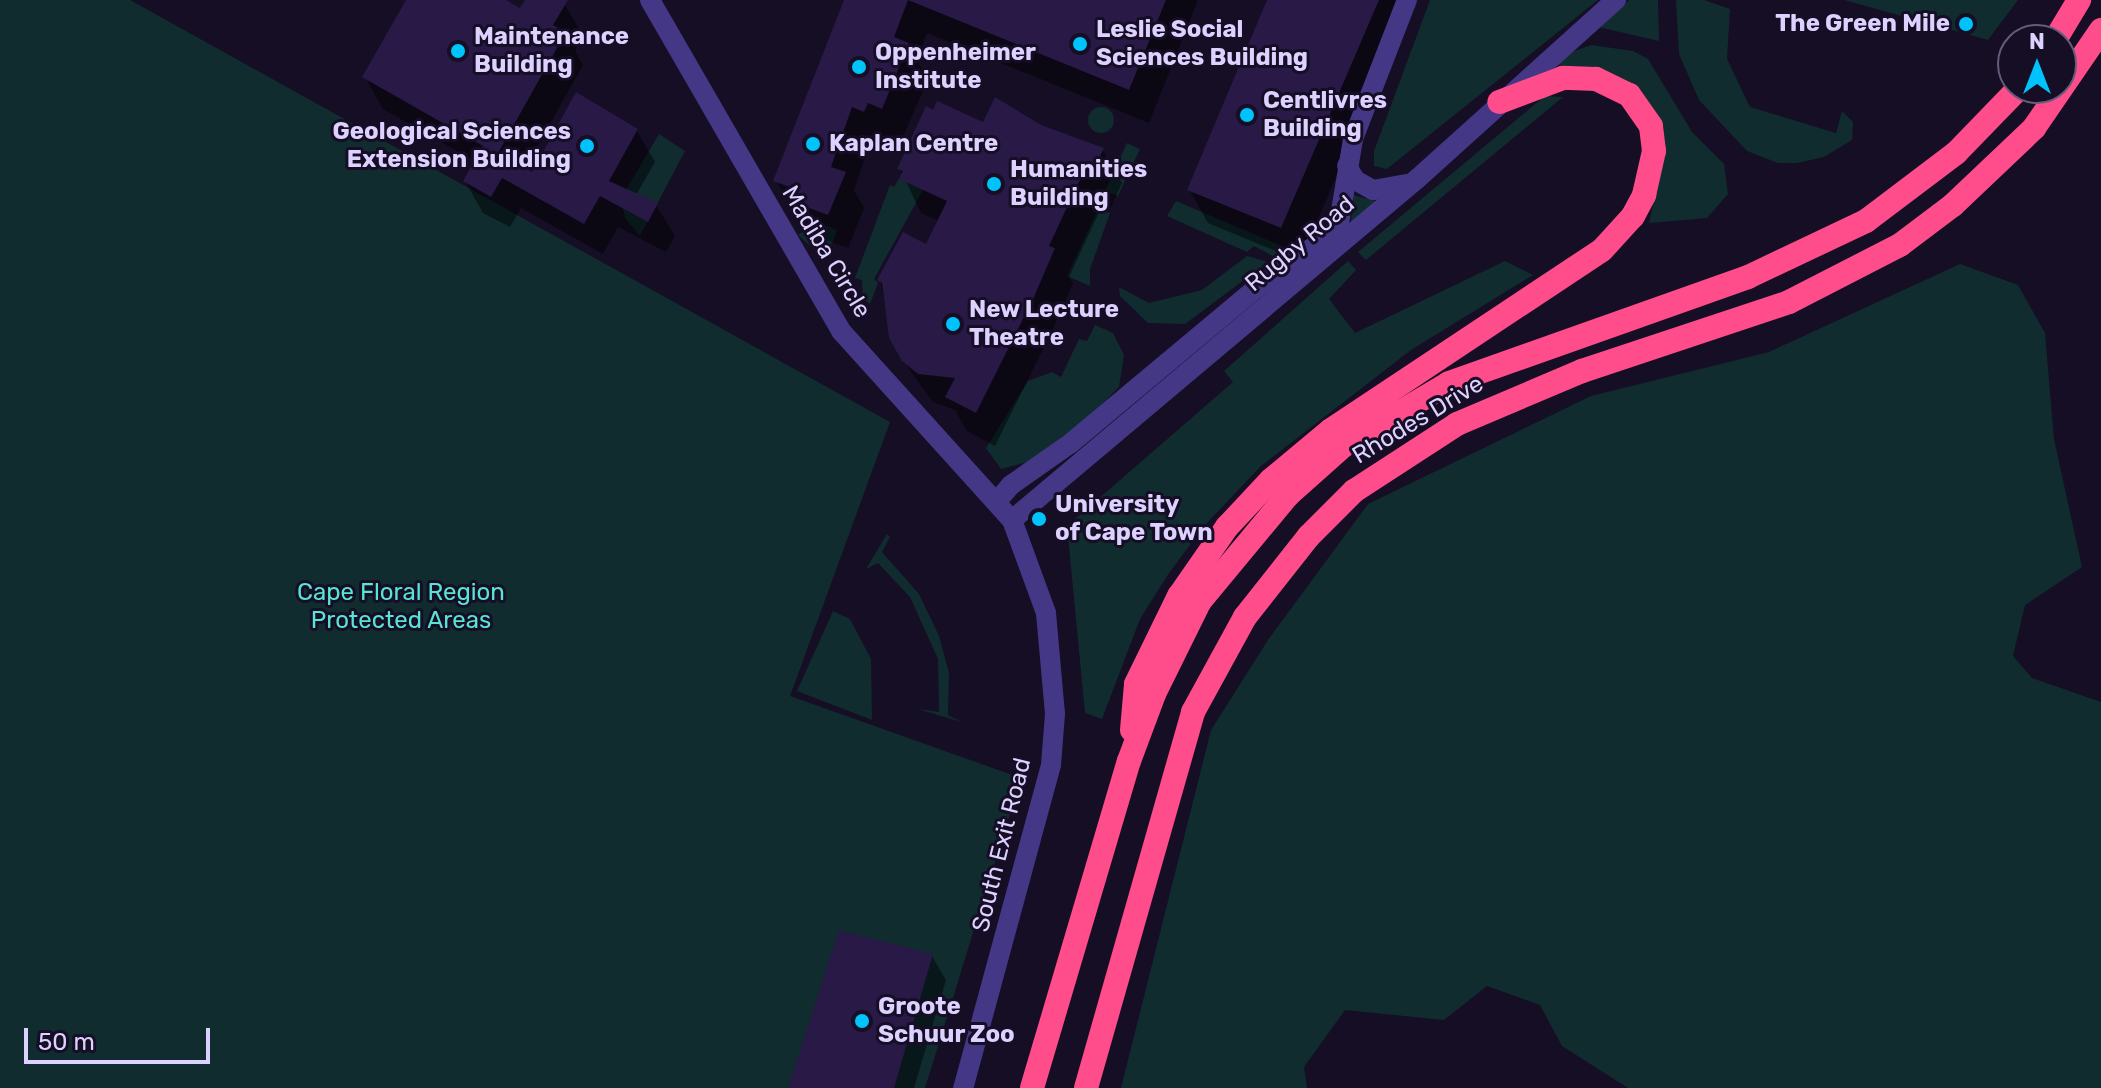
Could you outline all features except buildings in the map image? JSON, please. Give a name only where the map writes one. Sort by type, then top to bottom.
[{"type":"highway","points":[[2065,24],[2079,0]]},
{"type":"highway","name":"Rhodes Drive","points":[[1086,1088],[1193,712],[1245,617],[1309,536],[1354,491],[1457,424],[1582,371],[1789,302],[1900,245],[1953,205],[2034,128],[2101,30]]},
{"type":"highway","points":[[1129,761],[1136,684],[1157,637],[1199,565],[1271,480],[1331,430],[1602,250],[1639,206],[1652,169],[1653,139],[1645,115],[1629,95],[1596,79],[1563,78],[1499,102]]},
{"type":"highway","name":"Rhodes Drive","points":[[1032,1088],[1129,761],[1154,694],[1200,601],[1256,529],[1343,446],[1449,383],[1748,277],[1822,246],[1907,195],[2002,104]]},
{"type":"street","name":"Madiba Circle","points":[[650,0],[841,331],[891,392],[998,500],[1012,520]]},
{"type":"street","name":"Rugby Road","points":[[998,500],[1011,485],[1071,443],[1255,289],[1332,235],[1340,222],[1347,166],[1360,115],[1407,0]]},
{"type":"street","name":"Rugby Road","points":[[1012,520],[1417,179],[1499,102],[1616,0]]},
{"type":"street","points":[[1347,166],[1355,180],[1373,190],[1417,179]]},
{"type":"street","name":"South Exit Road","points":[[963,1088],[1043,807],[1055,714],[1046,613],[1012,520]]},
{"type":"green space","name":"Cape Floral Region Protected Areas","points":[[0,0],[130,0],[890,422],[790,696],[1021,778],[925,1088],[0,1088]]},
{"type":"green space","points":[[1430,0],[1598,0],[1387,169],[1374,166],[1374,151]]},
{"type":"green space","points":[[1629,0],[1658,0],[1659,41],[1598,27]]},
{"type":"green space","points":[[1676,0],[1704,0],[1730,9],[1727,59],[1750,107],[1836,133],[1842,111],[1853,122],[1852,140],[1824,157],[1797,163],[1778,163],[1747,151],[1699,100],[1679,54]]},
{"type":"green space","name":"The Green Mile","points":[[1844,0],[2018,0],[1988,40]]},
{"type":"green space","points":[[1591,45],[1633,51],[1648,59],[1692,132],[1724,164],[1728,194],[1707,218],[1649,223],[1664,156],[1626,81],[1599,68],[1555,65],[1569,53]]},
{"type":"green space","points":[[1545,96],[1563,97],[1366,260],[1358,252]]},
{"type":"green space","points":[[1101,107],[1110,111],[1114,120],[1110,129],[1101,133],[1092,129],[1088,120],[1092,111]]},
{"type":"green space","points":[[659,134],[685,151],[640,236],[625,218],[621,198]]},
{"type":"green space","points":[[1127,143],[1140,149],[1118,196],[1105,191]]},
{"type":"green space","points":[[899,178],[923,190],[874,279],[878,283],[870,304],[863,299],[862,280],[855,278],[890,185],[894,187]]},
{"type":"green space","points":[[1353,195],[1379,202],[1350,224],[1354,205]]},
{"type":"green space","points":[[1176,201],[1282,246],[1279,253],[1275,257],[1254,246],[1247,252],[1167,216]]},
{"type":"green space","points":[[1098,209],[1110,213],[1090,269],[1090,286],[1067,276]]},
{"type":"green space","points":[[818,222],[837,230],[833,242],[819,254],[798,235]]},
{"type":"green space","points":[[1247,256],[1268,262],[1185,324],[1148,323],[1120,296],[1119,287],[1149,303],[1202,290]]},
{"type":"green space","points":[[1348,261],[1356,270],[1329,299],[1355,333],[1505,261],[1533,275],[1411,350],[1261,466],[1205,525],[1140,619],[1102,719],[1085,713],[1067,526],[1233,382],[1224,371]]},
{"type":"green space","points":[[1960,264],[2018,285],[2045,333],[2054,439],[2082,567],[2025,605],[2013,656],[2032,678],[2101,702],[2101,1088],[1628,1088],[1562,1046],[1540,1005],[1487,986],[1444,1020],[1345,1010],[1304,1067],[1307,1088],[1121,1088],[1211,730],[1268,640],[1368,504],[1591,396],[1769,352]]},
{"type":"green space","points":[[1095,325],[1113,333],[1124,355],[1119,387],[1081,425],[1031,461],[1001,469],[986,448],[1028,381],[1052,372],[1061,377],[1079,339],[1087,341]]},
{"type":"green space","points":[[887,534],[890,537],[882,552],[919,594],[939,636],[949,673],[948,715],[961,722],[918,709],[939,712],[938,659],[910,597],[878,563],[866,569]]},
{"type":"green space","points":[[833,611],[850,619],[871,659],[872,720],[797,691]]},
{"type":"place","name":"The Green Mile","points":[[1966,24]]},
{"type":"place","name":"Leslie Social Sciences Building","points":[[1080,44]]},
{"type":"place","name":"Maintenance Building","points":[[458,51]]},
{"type":"place","name":"Oppenheimer Institute","points":[[859,67]]},
{"type":"place","name":"Centlivres Building","points":[[1247,115]]},
{"type":"place","name":"Kaplan Centre","points":[[813,144]]},
{"type":"place","name":"Geological Sciences Extension Building","points":[[587,146]]},
{"type":"place","name":"Humanities Building","points":[[994,184]]},
{"type":"place","name":"New Lecture Theatre","points":[[953,324]]},
{"type":"place","name":"University of Cape Town","points":[[1039,519]]},
{"type":"place","name":"Groote Schuur Zoo","points":[[862,1021]]}]
